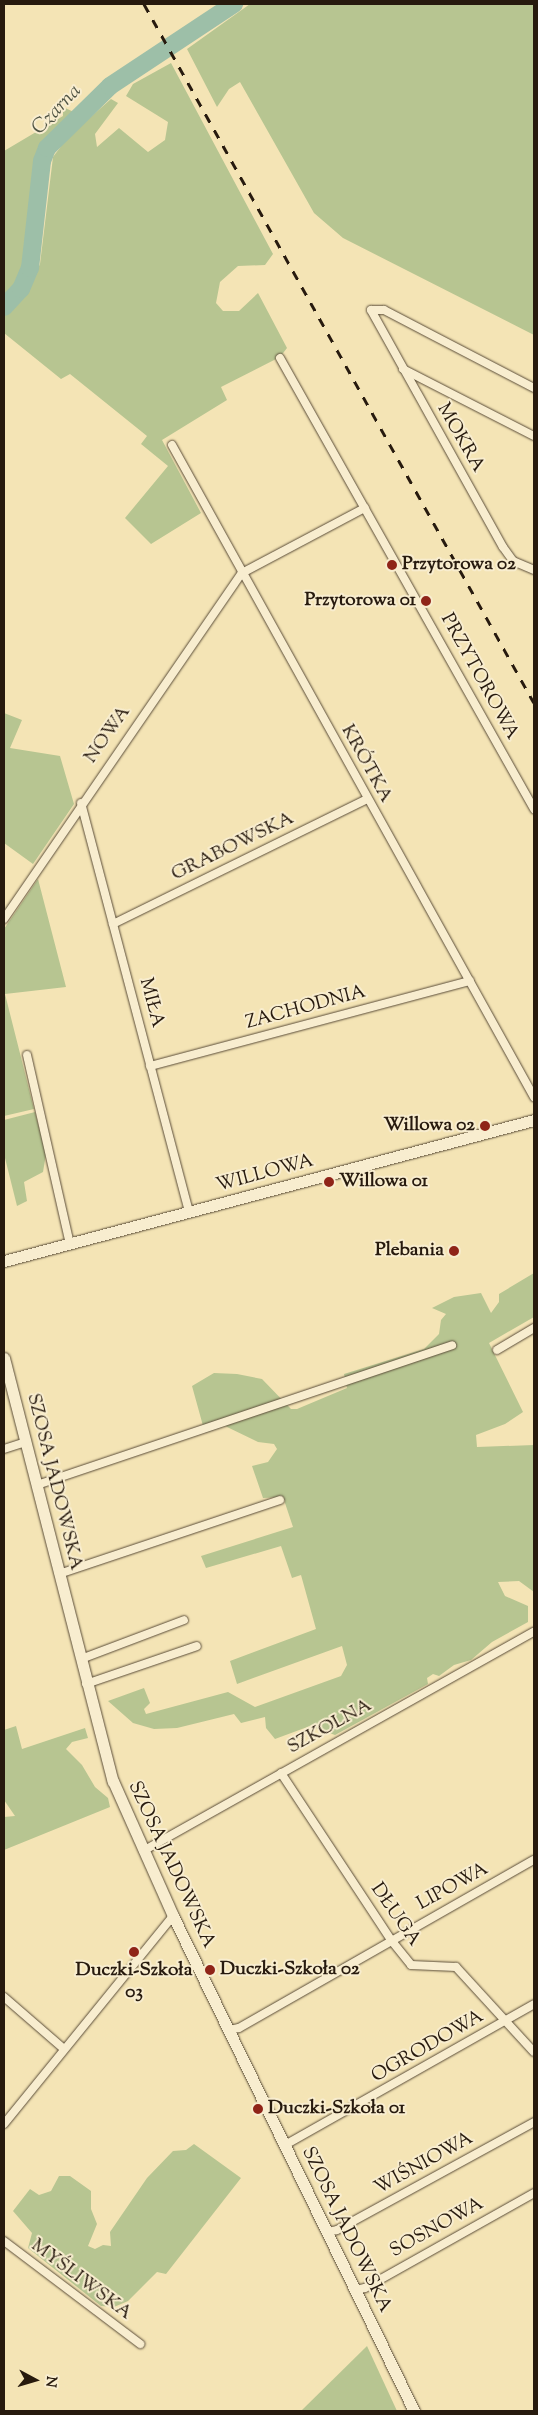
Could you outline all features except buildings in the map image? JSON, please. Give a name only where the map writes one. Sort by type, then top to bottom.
[{"type":"main road","name":"WILLOWA","points":[[4,1260],[534,1120]]},
{"type":"main road","name":"SZOSA JADOWSKA","points":[[4,1358],[105,1758],[142,1851],[414,2411]]},
{"type":"street","name":"MOKRA","points":[[534,388],[384,310],[371,310],[503,547],[513,561],[534,570]]},
{"type":"street","name":"PRZYTOROWA","points":[[280,358],[534,809]]},
{"type":"street","points":[[403,369],[534,436]]},
{"type":"street","name":"KRÓTKA","points":[[172,445],[366,799],[470,980],[534,1097]]},
{"type":"street","points":[[242,573],[365,508]]},
{"type":"street","name":"NOWA","points":[[4,919],[81,803],[242,573]]},
{"type":"street","name":"GRABOWSKA","points":[[113,924],[366,799]]},
{"type":"street","name":"MIŁA","points":[[81,803],[189,1212]]},
{"type":"street","name":"ZACHODNIA","points":[[150,1066],[470,980]]},
{"type":"street","points":[[26,1055],[70,1244]]},
{"type":"street","points":[[496,1350],[534,1328]]},
{"type":"street","points":[[37,1485],[452,1346]]},
{"type":"street","points":[[4,1449],[25,1442]]},
{"type":"street","points":[[59,1574],[280,1500]]},
{"type":"street","points":[[81,1658],[184,1620]]},
{"type":"street","name":"SZKOLNA","points":[[142,1851],[534,1632]]},
{"type":"street","points":[[86,1684],[197,1646]]},
{"type":"street","name":"DŁUGA","points":[[281,1773],[391,1940],[411,1965],[456,1967],[507,2020],[534,2052]]},
{"type":"street","name":"LIPOWA","points":[[230,2030],[239,2028],[534,1860]]},
{"type":"street","points":[[4,2124],[173,1916]]},
{"type":"street","points":[[4,1998],[64,2049]]},
{"type":"street","name":"OGRODOWA","points":[[285,2145],[534,2004]]},
{"type":"street","name":"WIŚNIOWA","points":[[328,2232],[337,2230],[534,2122]]},
{"type":"street","name":"SOSNOWA","points":[[356,2290],[365,2288],[534,2193]]},
{"type":"street","name":"MYŚLIWSKA","points":[[4,2241],[140,2344]]},
{"type":"green space","points":[[250,4],[534,4],[534,335],[343,238],[314,213],[240,82],[229,89],[217,107],[187,49]]},
{"type":"green space","points":[[171,63],[273,254],[265,265],[238,266],[220,282],[216,303],[223,311],[239,311],[258,293],[287,348],[280,357],[221,387],[227,400],[162,440],[201,513],[151,544],[125,518],[168,466],[141,444],[147,436],[70,374],[61,379],[4,333],[4,314],[31,284],[40,264],[53,157],[68,137],[111,99],[118,103],[95,134],[97,147],[119,128],[148,152],[165,140],[168,122],[126,96],[133,84]]},
{"type":"green space","points":[[63,107],[76,113],[43,145],[37,157],[24,267],[18,283],[4,297],[4,151],[63,116]]},
{"type":"green space","points":[[4,713],[22,720],[10,748],[60,756],[74,804],[33,864],[4,843]]},
{"type":"green space","points":[[38,879],[66,987],[5,994],[34,1109],[4,1116],[4,929]]},
{"type":"green space","points":[[35,1112],[46,1154],[43,1172],[24,1182],[27,1201],[17,1206],[4,1154],[4,1120]]},
{"type":"green space","points":[[534,1273],[534,1317],[489,1343],[523,1412],[505,1424],[476,1435],[477,1447],[534,1445],[534,1592],[519,1581],[498,1582],[505,1596],[528,1606],[528,1622],[492,1642],[471,1660],[454,1665],[439,1676],[433,1674],[427,1678],[428,1684],[335,1735],[310,1726],[275,1739],[266,1728],[265,1717],[241,1723],[234,1714],[177,1728],[154,1729],[133,1723],[108,1701],[144,1688],[150,1703],[144,1709],[146,1714],[228,1692],[255,1707],[341,1676],[347,1665],[342,1646],[237,1684],[230,1661],[316,1629],[301,1575],[292,1578],[281,1546],[206,1568],[201,1556],[293,1527],[283,1497],[263,1498],[252,1466],[268,1462],[277,1449],[274,1444],[258,1442],[225,1426],[205,1433],[192,1386],[214,1373],[237,1374],[262,1379],[291,1409],[297,1409],[347,1388],[344,1374],[424,1349],[439,1334],[441,1320],[446,1314],[432,1308],[454,1297],[481,1293],[491,1313],[499,1302],[499,1294]]},
{"type":"green space","points":[[16,1726],[22,1749],[85,1728],[88,1738],[72,1742],[66,1749],[82,1765],[95,1787],[108,1798],[110,1807],[4,1850],[4,1817],[15,1816],[4,1800],[4,1730]]},
{"type":"green space","points":[[194,2144],[241,2178],[166,2274],[157,2272],[128,2301],[114,2307],[101,2306],[28,2248],[32,2233],[13,2211],[30,2189],[39,2195],[51,2191],[59,2176],[70,2176],[91,2191],[91,2209],[97,2224],[88,2246],[95,2249],[103,2245],[111,2246],[110,2232],[147,2178],[173,2151],[186,2150]]},
{"type":"green space","points":[[367,2346],[397,2411],[301,2411]]},
{"type":"waterway","name":"Czarna","points":[[4,307],[21,289],[30,268],[42,161],[47,148],[110,86],[234,4]]},
{"type":"railway","points":[[144,4],[534,703]]},
{"type":"place","name":"Przytorowa 02","points":[[392,565]]},
{"type":"place","name":"Przytorowa 01","points":[[426,601]]},
{"type":"place","name":"Willowa 02","points":[[485,1126]]},
{"type":"place","name":"Willowa 01","points":[[329,1182]]},
{"type":"place","name":"Plebania","points":[[454,1251]]},
{"type":"place","name":"Duczki-Szkoła 03","points":[[134,1952]]},
{"type":"place","name":"Duczki-Szkoła 02","points":[[210,1970]]},
{"type":"place","name":"Duczki-Szkoła 01","points":[[258,2109]]}]
